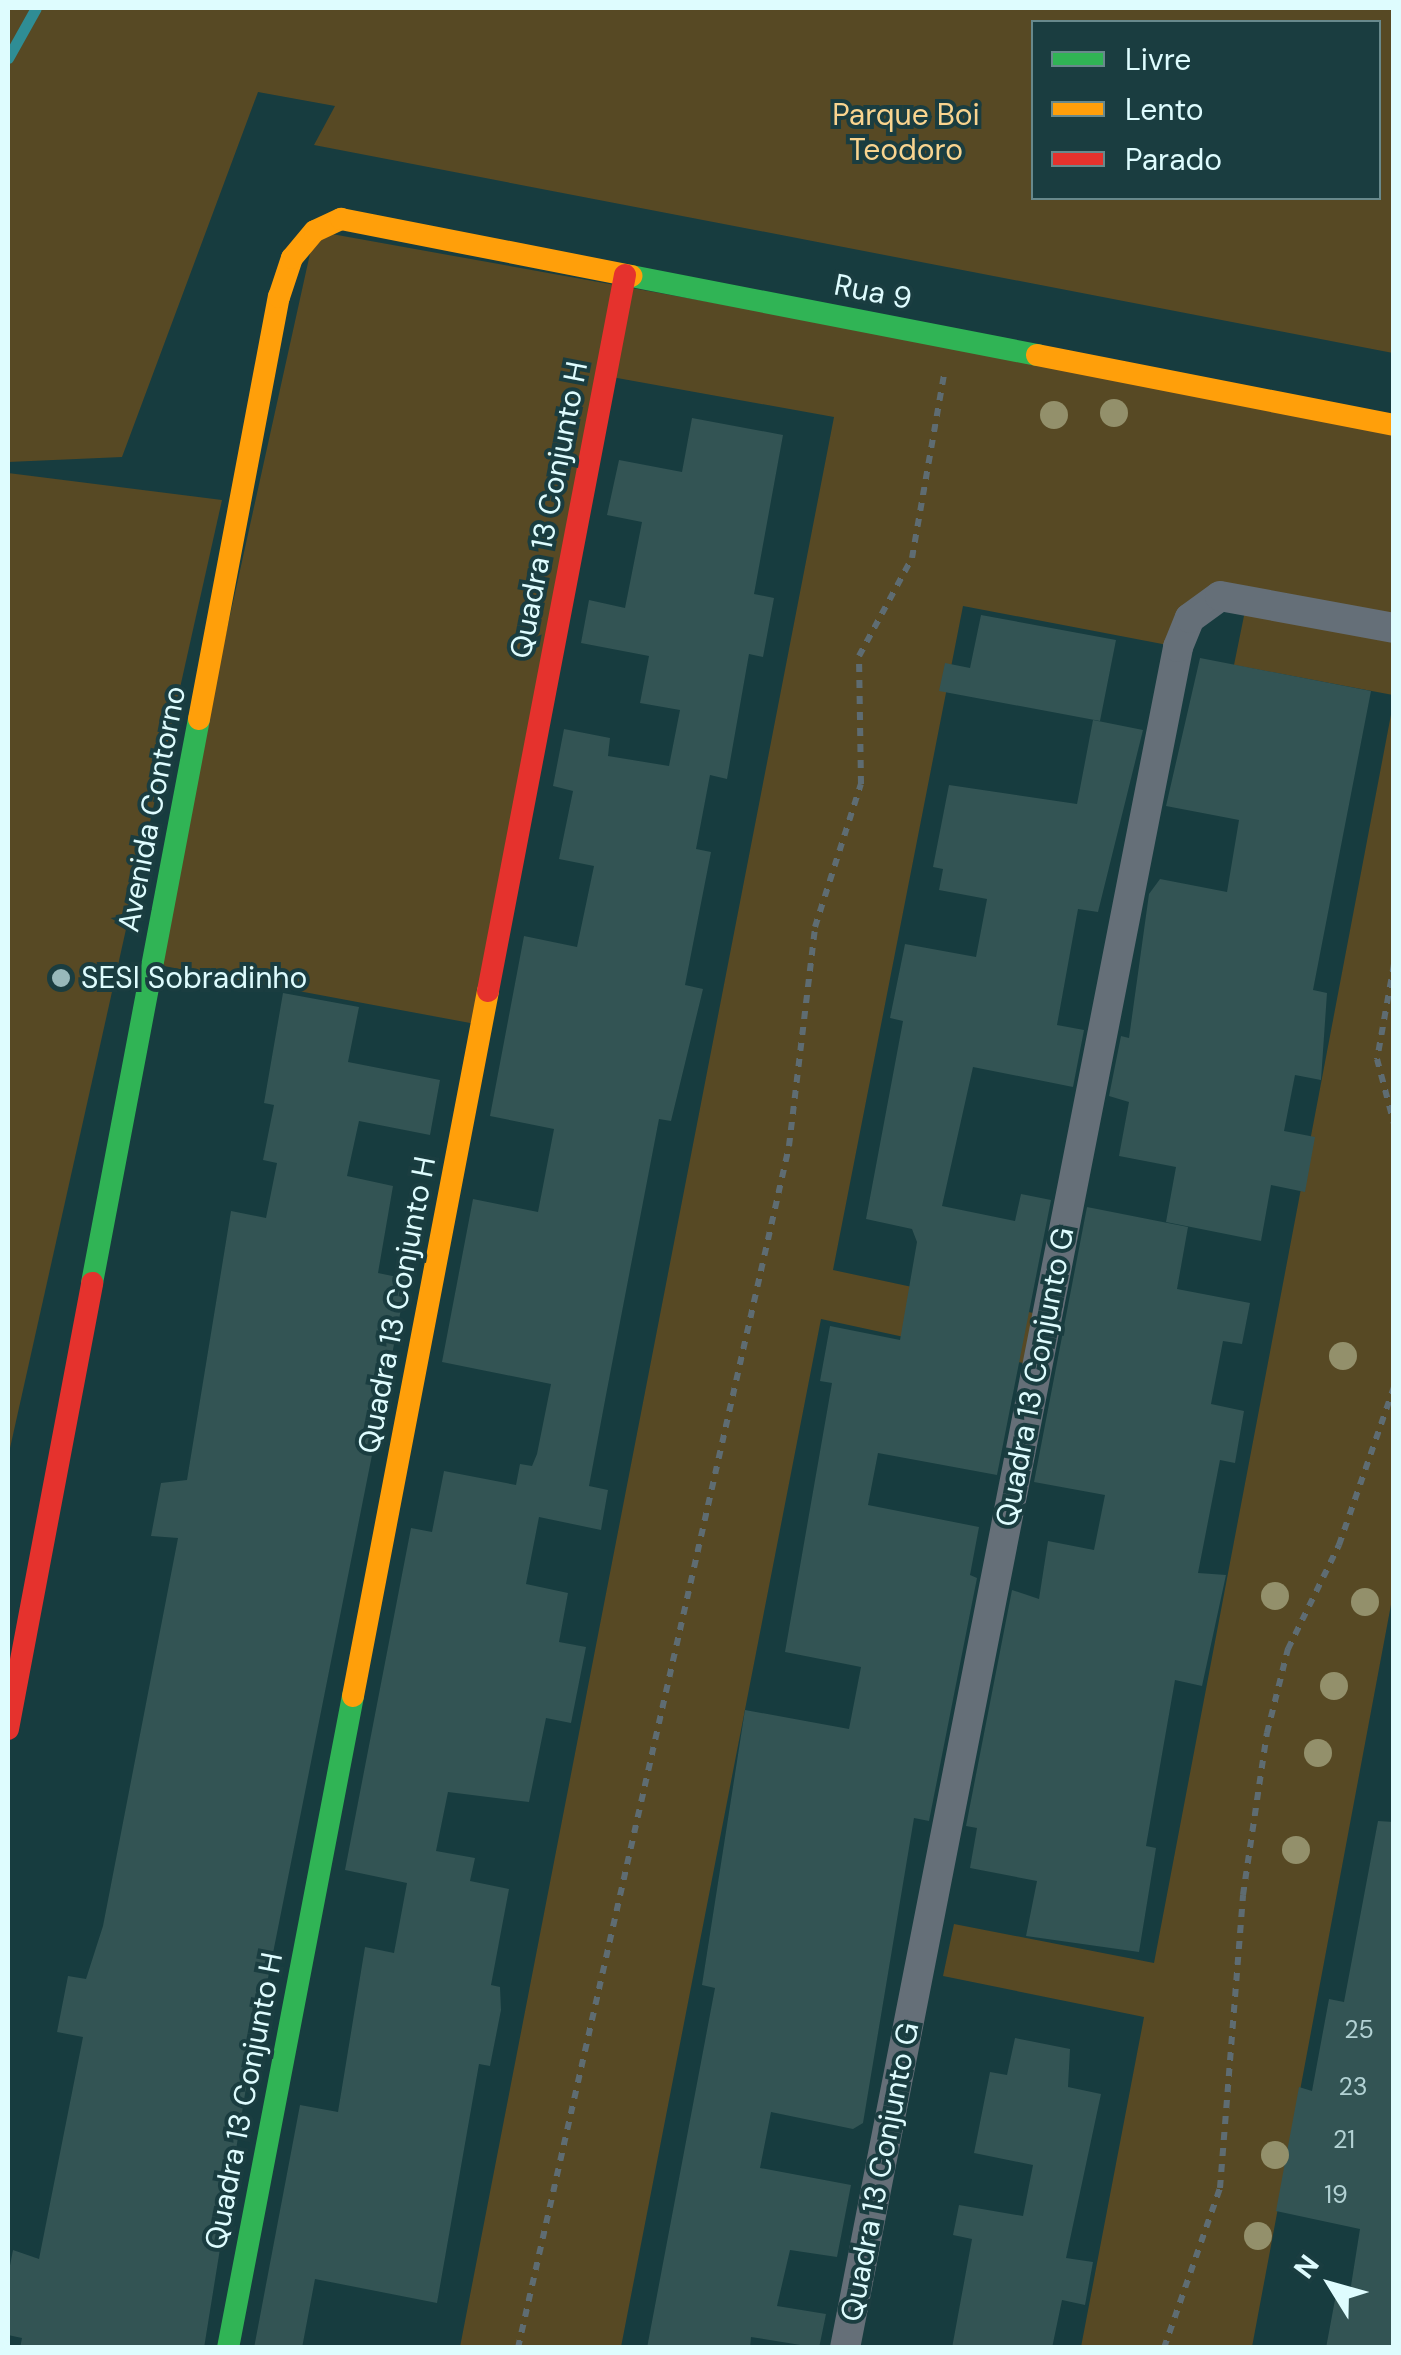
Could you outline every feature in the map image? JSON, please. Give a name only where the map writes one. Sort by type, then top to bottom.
[{"type":"street","name":"Rua 9","points":[[341,219],[1394,424]]},
{"type":"street","name":"Avenida Contorno","points":[[8,1729],[279,297],[292,258],[315,231],[341,219]]},
{"type":"street","name":"Quadra 13 Conjunto H","points":[[228,2348],[625,274]]},
{"type":"street","name":"Quadra 13 Conjunto G","points":[[845,2348],[1181,636],[1220,596],[1394,628]]},
{"type":"path","points":[[518,2348],[789,1146],[815,926],[862,784],[859,656],[912,558],[950,338]]},
{"type":"path","points":[[1394,964],[1377,1059],[1394,1124]]},
{"type":"path","points":[[1164,2348],[1220,2188],[1243,1895],[1267,1732],[1288,1649],[1338,1545],[1394,1386]]},
{"type":"green space","name":"Parque Boi Teodoro","points":[[8,8],[1393,8],[1393,353],[314,145],[335,106],[258,92],[122,457],[8,462]]},
{"type":"green space","points":[[315,231],[1393,425],[1393,695],[1234,665],[1247,601],[1220,596],[1178,647],[963,606],[833,1270],[1047,1316],[1037,1366],[821,1319],[621,2347],[460,2347],[834,417],[606,376],[481,1025],[153,964]]},
{"type":"green space","name":"SESI Sobradinho","points":[[8,473],[222,500],[8,1457]]},
{"type":"green space","points":[[1393,704],[1393,1594],[1252,2347],[1081,2347],[1144,2017],[943,1976],[954,1924],[1154,1963]]},
{"type":"building","points":[[692,418],[783,435],[754,594],[774,598],[763,657],[749,654],[727,779],[710,775],[696,849],[711,852],[685,985],[703,989],[671,1121],[659,1119],[606,1395],[589,1486],[608,1490],[601,1530],[539,1517],[526,1584],[568,1593],[559,1642],[586,1647],[571,1723],[546,1718],[529,1802],[448,1792],[436,1851],[475,1858],[470,1881],[509,1889],[491,1985],[500,1987],[501,2010],[490,2066],[479,2064],[437,2303],[315,2279],[302,2348],[254,2348],[300,2105],[338,2112],[365,1947],[394,1953],[407,1883],[345,1870],[411,1528],[432,1532],[444,1471],[516,1485],[520,1464],[532,1466],[537,1454],[551,1384],[442,1362],[473,1199],[538,1212],[554,1129],[490,1116],[524,936],[577,947],[594,866],[559,859],[573,791],[553,786],[564,729],[610,738],[608,756],[669,766],[680,710],[640,703],[649,656],[581,643],[589,600],[625,608],[642,522],[607,515],[619,460],[682,472]]},
{"type":"building","points":[[981,615],[1116,640],[1100,721],[939,691],[945,663],[970,668]]},
{"type":"building","points":[[1200,658],[1371,691],[1313,990],[1327,993],[1321,1080],[1295,1075],[1284,1131],[1315,1137],[1305,1192],[1271,1185],[1261,1241],[1166,1222],[1176,1167],[1119,1156],[1129,1102],[1109,1096],[1121,1036],[1129,1038],[1149,894],[1160,879],[1227,892],[1239,820],[1166,806]]},
{"type":"building","points":[[1093,720],[1143,730],[1098,912],[1078,909],[1057,1025],[1084,1030],[1073,1087],[973,1067],[942,1206],[1015,1221],[1021,1194],[1051,1200],[997,1475],[878,1453],[868,1505],[979,1527],[970,1575],[977,1578],[929,1821],[914,1818],[863,2123],[853,2129],[771,2112],[760,2168],[851,2185],[837,2257],[790,2250],[777,2306],[826,2314],[819,2348],[751,2337],[750,2348],[647,2348],[715,1988],[702,1985],[745,1710],[849,1729],[861,1667],[785,1652],[832,1383],[820,1381],[830,1326],[900,1340],[917,1242],[912,1229],[866,1219],[903,1021],[890,1018],[905,944],[976,957],[987,899],[939,890],[943,869],[933,867],[949,785],[1077,804]]},
{"type":"building","points":[[283,993],[359,1007],[348,1062],[440,1080],[430,1135],[359,1121],[347,1176],[393,1186],[378,1273],[407,1279],[245,2094],[204,2348],[20,2348],[22,2338],[8,2335],[8,2276],[13,2250],[39,2259],[83,2037],[57,2032],[68,1976],[86,1979],[103,1926],[178,1538],[151,1536],[161,1483],[187,1480],[231,1211],[266,1218],[277,1163],[263,1160],[274,1105],[264,1103]]},
{"type":"building","points":[[1087,1207],[1188,1227],[1177,1289],[1250,1303],[1242,1344],[1223,1341],[1211,1404],[1244,1411],[1235,1463],[1220,1460],[1198,1573],[1226,1575],[1202,1686],[1175,1680],[1146,1846],[1156,1848],[1139,1952],[1026,1936],[1037,1881],[970,1868],[977,1828],[966,1826],[1012,1590],[1039,1599],[1048,1541],[1094,1550],[1105,1495],[1034,1482]]},
{"type":"building","points":[[1378,1821],[1394,1822],[1394,2348],[1326,2348],[1337,2289],[1350,2292],[1360,2229],[1276,2211],[1299,2087],[1312,2091],[1329,1999],[1344,2002]]},
{"type":"building","points":[[1015,2038],[1070,2049],[1068,2087],[1101,2094],[1066,2258],[1093,2262],[1085,2305],[1062,2300],[1052,2348],[952,2348],[972,2239],[953,2235],[959,2205],[1023,2216],[1033,2165],[974,2153],[990,2072],[1007,2075]]},
{"type":"waterway","points":[[8,58],[36,8]]},
{"type":"traffic: fast","points":[[631,276],[1037,355]]},
{"type":"traffic: fast","points":[[92,1283],[199,719]]},
{"type":"traffic: fast","points":[[228,2348],[353,1696]]},
{"type":"traffic: slow","points":[[199,719],[279,297],[292,258],[315,231],[341,219],[631,276]]},
{"type":"traffic: slow","points":[[1037,355],[1394,425]]},
{"type":"traffic: slow","points":[[353,1696],[488,991]]},
{"type":"traffic: jam","points":[[488,991],[625,275]]},
{"type":"traffic: jam","points":[[8,1729],[92,1283]]},
{"type":"place","name":"SESI Sobradinho","points":[[61,978]]}]
